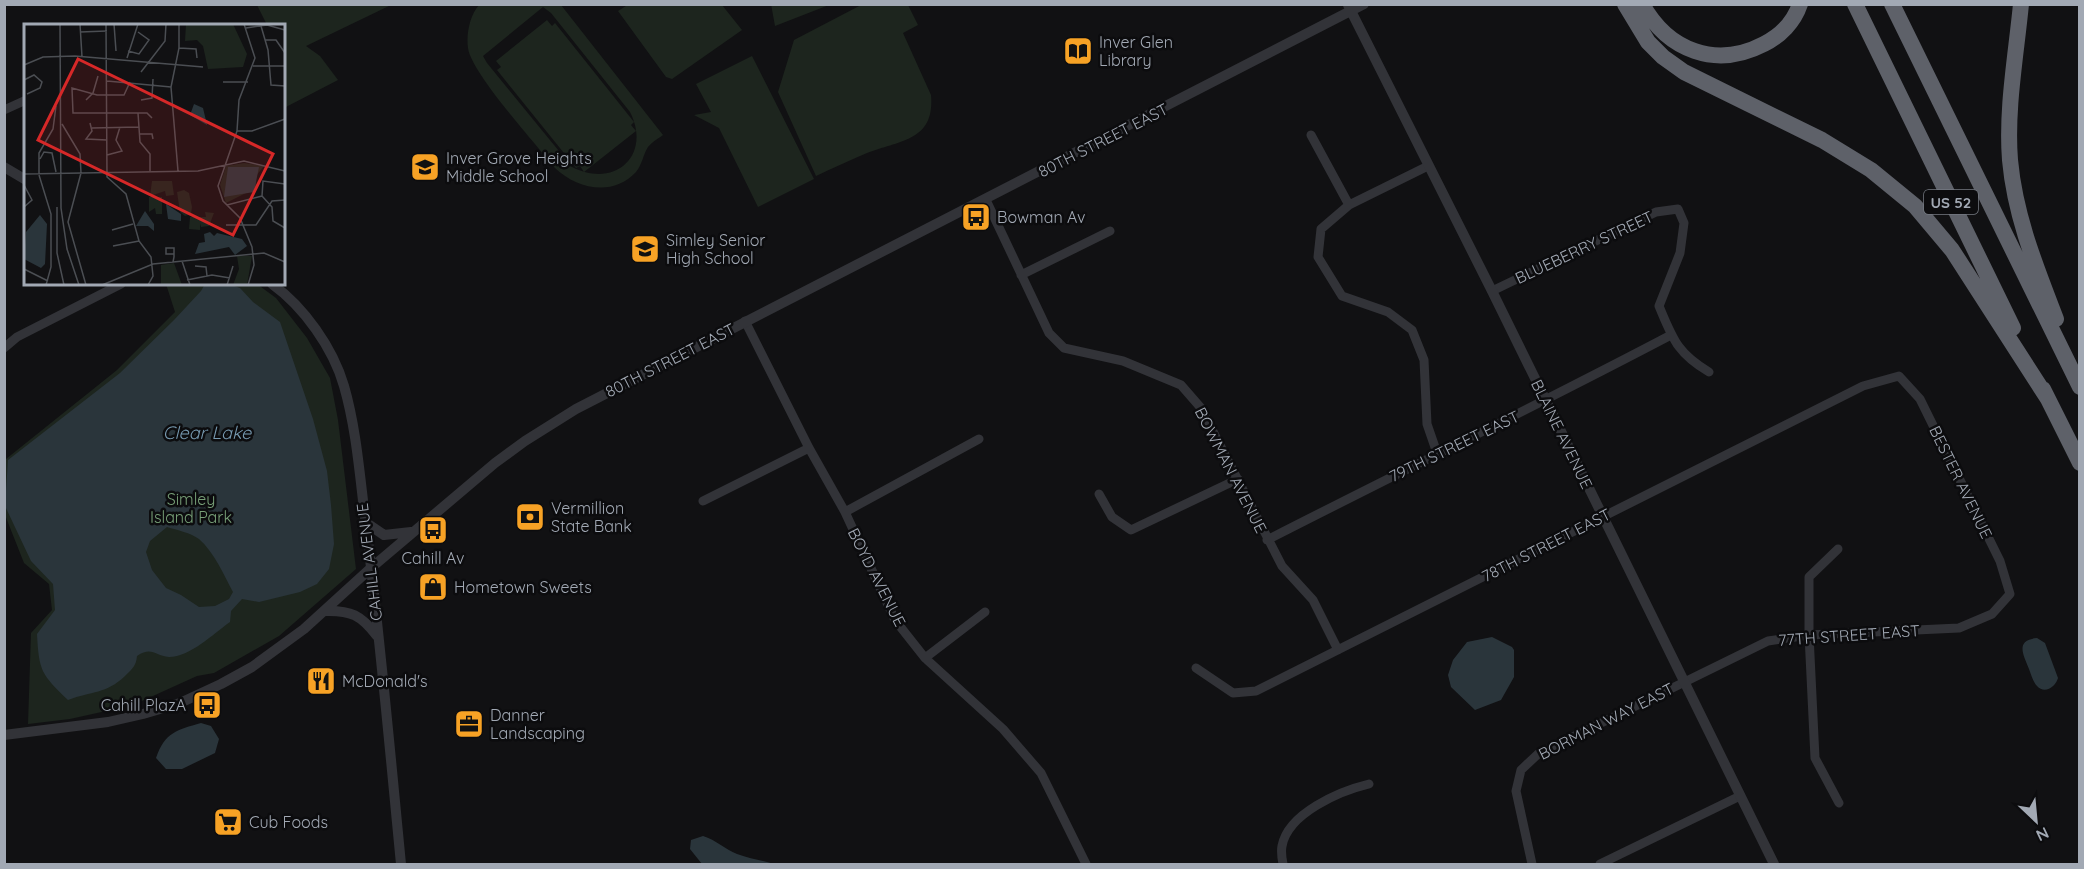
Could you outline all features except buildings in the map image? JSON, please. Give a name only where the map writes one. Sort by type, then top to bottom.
[{"type":"highway","points":[[1625,4],[1648,42],[1663,57],[1684,72],[1822,140],[1871,170],[1915,206],[1952,250],[2048,399]]},
{"type":"highway","points":[[1642,4],[1656,27],[1670,39],[1695,51],[1720,57],[1750,51],[1776,38],[1797,14],[1800,4]]},
{"type":"highway","name":"US 52","points":[[1855,4],[2079,463]]},
{"type":"highway","name":"US 52","points":[[1892,4],[2079,387]]},
{"type":"highway","points":[[2021,4],[2010,120],[2010,159],[2015,195],[2036,267],[2079,378]]},
{"type":"street","name":"80TH STREET EAST","points":[[4,735],[108,722],[180,703],[221,684],[252,667],[304,629],[371,568],[495,463],[576,409],[986,200],[1350,8],[1364,4]]},
{"type":"street","name":"BLAINE AVENUE","points":[[1350,8],[1774,864]]},
{"type":"street","points":[[4,110],[24,100]]},
{"type":"street","points":[[1311,135],[1349,205]]},
{"type":"street","points":[[1428,166],[1349,205],[1322,229],[1318,257],[1342,296],[1388,312],[1412,330],[1424,360],[1427,424],[1437,453]]},
{"type":"street","points":[[4,167],[24,179]]},
{"type":"street","name":"BOWMAN AVENUE","points":[[986,200],[1049,333],[1064,348],[1123,361],[1181,385],[1201,408],[1267,540],[1282,566],[1313,600],[1338,650]]},
{"type":"street","name":"BLUEBERRY STREET","points":[[1492,291],[1656,212],[1677,209],[1684,223],[1680,253],[1659,306],[1671,335]]},
{"type":"street","points":[[1021,275],[1110,231]]},
{"type":"street","points":[[4,348],[17,337],[119,285]]},
{"type":"street","name":"CAHILL AVENUE","points":[[273,285],[285,293],[317,331],[340,376],[353,427],[371,568],[401,864]]},
{"type":"street","name":"BOYD AVENUE","points":[[745,321],[808,448],[845,512],[895,621],[925,658],[1003,729],[1041,773],[1086,864]]},
{"type":"street","points":[[1671,335],[1686,357],[1709,372]]},
{"type":"street","name":"79TH STREET EAST","points":[[1267,540],[1545,401],[1671,335]]},
{"type":"street","name":"78TH STREET EAST","points":[[1196,668],[1233,693],[1256,692],[1863,386],[1899,376]]},
{"type":"street","name":"BESTER AVENUE","points":[[1899,376],[1920,399],[2000,561],[2010,594]]},
{"type":"street","points":[[845,512],[979,439]]},
{"type":"street","points":[[703,501],[808,448]]},
{"type":"street","points":[[1099,494],[1112,518],[1131,530],[1238,479]]},
{"type":"street","points":[[365,522],[384,534],[414,531]]},
{"type":"street","points":[[1838,549],[1809,577],[1809,635],[1815,758],[1839,803]]},
{"type":"street","name":"77TH STREET EAST","points":[[1685,681],[1768,641],[1809,635],[1959,628],[1992,614],[2010,594]]},
{"type":"street","points":[[324,611],[346,611],[355,614],[378,638]]},
{"type":"street","points":[[925,658],[985,612]]},
{"type":"street","name":"BORMAN WAY EAST","points":[[1532,864],[1516,791],[1521,770],[1538,754],[1685,681]]},
{"type":"street","points":[[1283,864],[1282,846],[1290,827],[1318,805],[1348,789],[1369,784]]},
{"type":"street","points":[[1600,864],[1740,796]]},
{"type":"green space","points":[[629,4],[722,5],[742,30],[672,79],[666,77],[618,11]]},
{"type":"green space","points":[[771,4],[829,4],[829,5],[775,26]]},
{"type":"green space","points":[[863,4],[908,5],[918,25],[903,33],[931,95],[931,110],[927,122],[913,136],[867,153],[816,176],[778,92],[794,40]]},
{"type":"green space","points":[[257,5],[391,5],[306,46],[320,56],[338,80],[285,107],[285,24],[266,24]]},
{"type":"green space","points":[[479,5],[561,5],[663,135],[648,147],[636,172],[617,185],[595,187],[574,181],[555,168],[492,91],[472,59],[468,48],[468,37],[469,25]],"holes":[[[543,7],[551,13],[630,112],[636,128],[633,154],[615,171],[602,174],[588,173],[572,167],[483,56]]]},
{"type":"green space","points":[[547,20],[552,26],[555,23],[634,122],[631,125],[636,131],[584,172],[580,166],[576,168],[497,70],[501,67],[496,61]]},
{"type":"green space","points":[[752,56],[814,179],[758,207],[719,128],[694,115],[711,112],[696,84]]},
{"type":"green space","name":"Clear Lake","points":[[166,285],[258,285],[276,298],[307,338],[330,378],[338,420],[356,569],[279,636],[214,673],[197,676],[133,705],[70,719],[28,724],[31,633],[52,610],[49,584],[24,563],[5,515],[6,459],[117,370],[175,312]]},
{"type":"water","name":"Clear Lake","points":[[204,285],[232,285],[240,288],[253,302],[280,322],[313,419],[327,471],[334,544],[329,569],[317,584],[300,592],[259,602],[242,599],[231,611],[230,622],[193,649],[169,657],[150,652],[142,653],[137,656],[135,665],[118,682],[68,700],[43,671],[39,656],[37,634],[55,610],[53,584],[31,561],[5,506],[8,460],[120,373],[174,320]],"holes":[[[167,527],[199,539],[209,550],[233,592],[229,599],[215,606],[199,607],[166,588],[152,570],[146,552],[150,541]]]},
{"type":"water","points":[[1492,637],[1514,650],[1514,677],[1501,700],[1475,710],[1451,687],[1448,675],[1453,660],[1467,642]]},
{"type":"water","points":[[2037,638],[2045,643],[2058,678],[2055,684],[2047,690],[2040,689],[2032,678],[2023,653],[2023,645],[2030,639]]},
{"type":"water","points":[[201,723],[211,726],[219,739],[215,753],[182,769],[166,769],[156,758],[163,743],[173,733]]},
{"type":"water","points":[[703,836],[737,854],[774,864],[702,864],[690,849],[691,840]]},
{"type":"place","name":"Inver Glen Library","points":[[1078,51]]},
{"type":"place","name":"Inver Grove Heights Middle School","points":[[425,167]]},
{"type":"place","name":"Bowman Av","points":[[976,217]]},
{"type":"place","name":"Simley Senior High School","points":[[645,249]]},
{"type":"place","name":"Vermillion State Bank","points":[[530,517]]},
{"type":"place","name":"Cahill Av","points":[[433,530]]},
{"type":"place","name":"Hometown Sweets","points":[[433,587]]},
{"type":"place","name":"McDonald's","points":[[321,681]]},
{"type":"place","name":"Cahill PlazA","points":[[207,705]]},
{"type":"place","name":"Danner Landscaping","points":[[469,724]]},
{"type":"place","name":"Cub Foods","points":[[228,822]]},
{"type":"park label","name":"Simley Island Park","points":[[191,508]]}]
